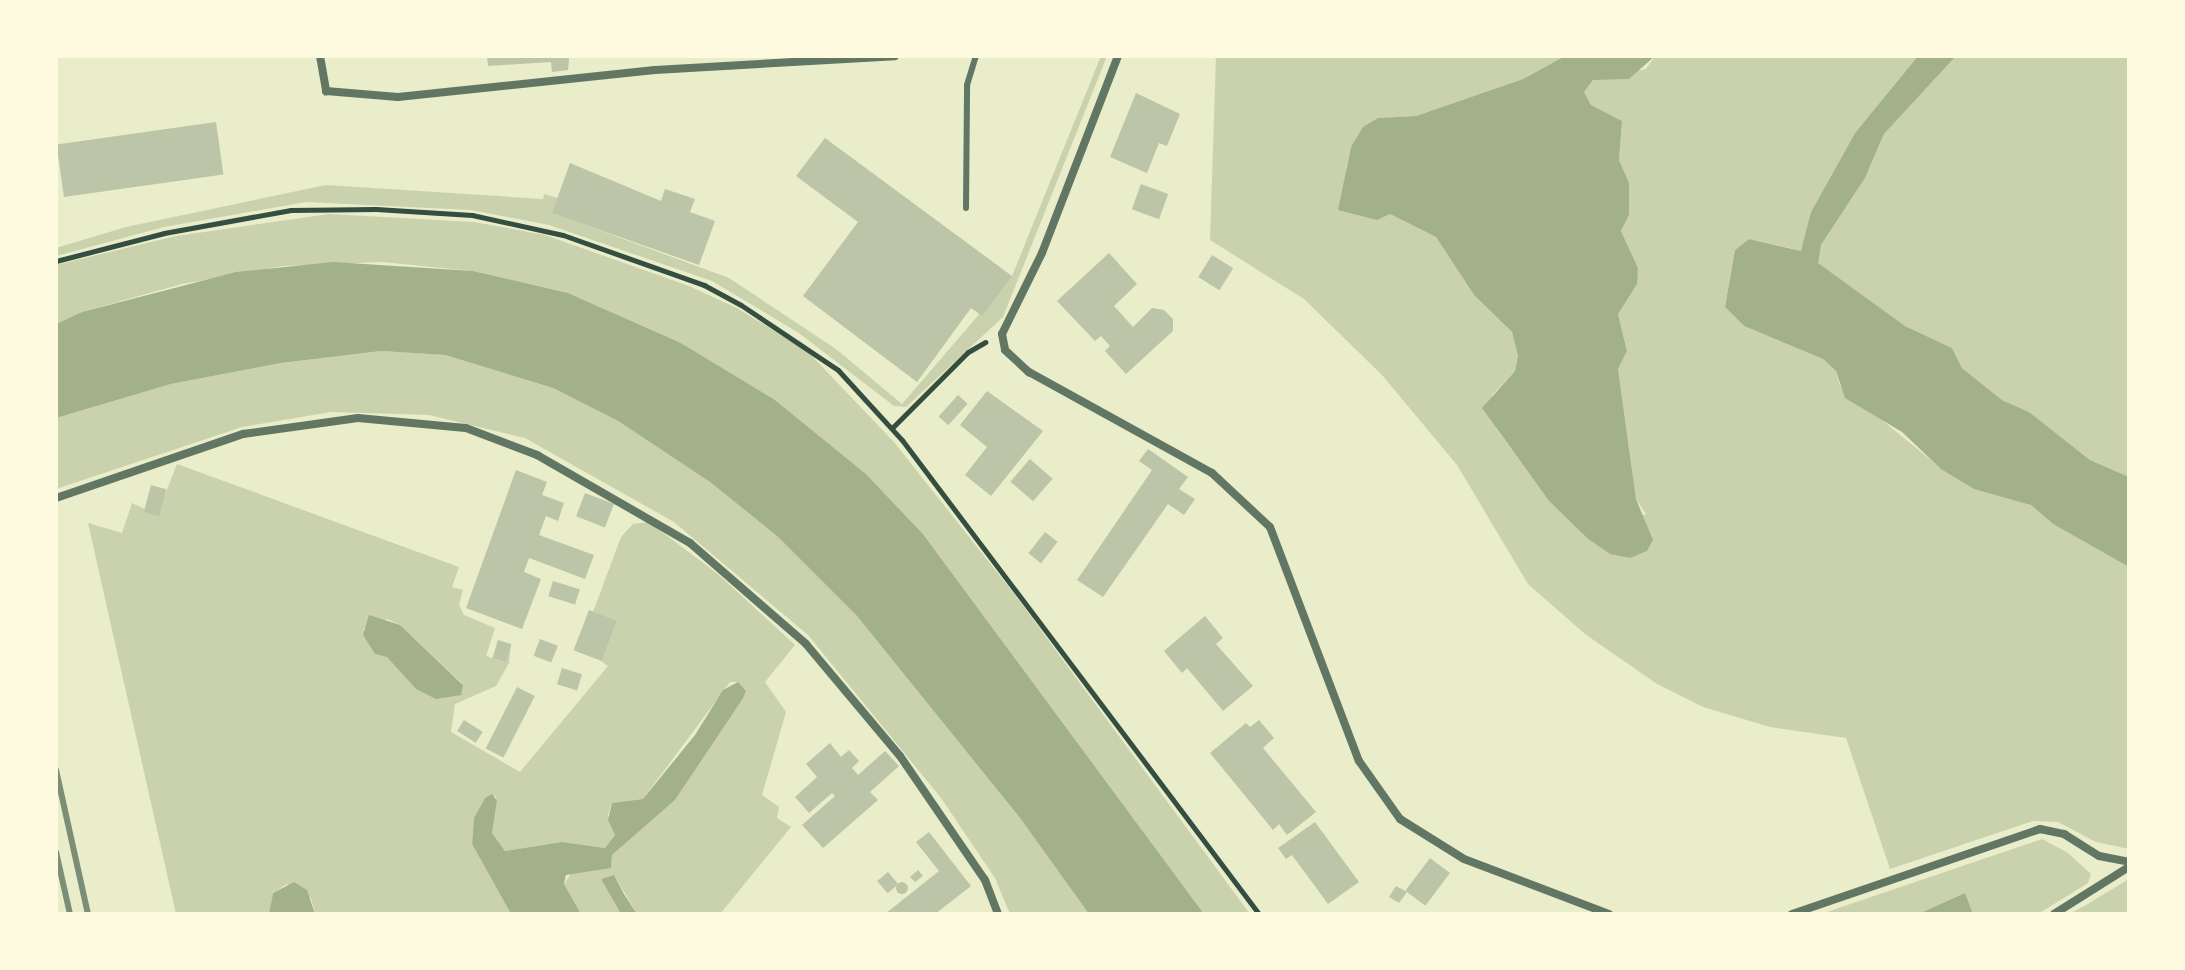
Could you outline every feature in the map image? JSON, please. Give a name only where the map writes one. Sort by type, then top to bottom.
[{"type":"street","points":[[320,56],[326,91],[398,97],[655,70],[895,56]]},
{"type":"street","points":[[1118,56],[1042,253],[1002,334],[1005,350],[1029,372],[1212,473],[1270,527],[1346,732],[1378,795],[1400,819],[1464,859],[1609,914]]},
{"type":"street","points":[[56,498],[243,434],[358,418],[466,428],[537,455],[690,543],[806,644],[900,756],[985,880],[998,914]]},
{"type":"street","points":[[1792,914],[2040,829],[2064,834],[2099,856],[2129,865]]},
{"type":"street","points":[[2054,914],[2129,865]]},
{"type":"lane","points":[[966,208],[967,85],[976,56]]},
{"type":"path","points":[[56,261],[164,233],[291,210],[376,209],[472,215],[563,235],[704,285],[807,346],[838,370],[892,428],[1008,575],[1259,914]]},
{"type":"path","points":[[892,428],[968,352],[1002,334]]},
{"type":"shaded area","points":[[1101,56],[1107,56],[1003,317],[906,407],[894,406],[799,333],[712,281],[549,225],[471,210],[306,202],[164,227],[56,256],[56,248],[126,227],[326,185],[543,199],[544,194],[558,198],[553,213],[729,278],[836,349],[902,404],[1012,276]]},
{"type":"shaded area","points":[[1216,56],[1565,56],[1523,79],[1416,116],[1378,118],[1351,147],[1346,169],[1390,214],[1436,237],[1474,295],[1512,332],[1518,356],[1515,371],[1492,395],[1496,428],[1549,501],[1587,538],[1646,514],[1636,499],[1618,369],[1627,351],[1618,314],[1638,268],[1621,231],[1629,215],[1629,184],[1619,160],[1622,121],[1591,105],[1584,92],[1593,80],[1646,69],[1655,56],[1918,56],[1855,133],[1811,212],[1802,251],[1749,239],[1735,250],[1725,307],[1744,326],[1823,359],[1836,371],[1840,386],[1942,469],[2031,505],[2053,524],[2129,567],[2129,849],[2096,842],[2058,822],[2033,821],[1890,869],[1846,738],[1770,727],[1703,707],[1657,684],[1585,634],[1528,584],[1457,465],[1382,375],[1304,299],[1210,240]]},
{"type":"shaded area","points":[[1565,56],[1655,56],[1629,79],[1593,80],[1584,92],[1591,105],[1622,121],[1619,160],[1629,183],[1629,215],[1621,231],[1638,268],[1637,284],[1618,314],[1627,351],[1618,369],[1636,499],[1653,540],[1647,551],[1630,558],[1610,554],[1587,538],[1549,501],[1482,408],[1515,371],[1518,356],[1512,332],[1474,295],[1436,237],[1390,214],[1377,220],[1338,210],[1351,147],[1363,127],[1378,118],[1416,116],[1523,79]]},
{"type":"shaded area","points":[[1918,56],[1956,56],[1884,134],[1865,178],[1821,245],[1818,263],[1905,326],[1952,348],[1962,368],[2002,400],[2029,412],[2090,460],[2129,477],[2129,567],[2053,524],[2031,505],[1974,489],[1941,469],[1902,432],[1845,398],[1836,371],[1823,359],[1744,326],[1725,307],[1735,250],[1749,239],[1801,251],[1811,212],[1855,133]]},
{"type":"shaded area","points":[[1956,56],[2129,56],[2129,477],[2090,460],[2029,412],[2002,400],[1962,368],[1952,348],[1905,326],[1817,263],[1821,245],[1865,178],[1884,134]]},
{"type":"shaded area","points":[[329,214],[474,222],[545,235],[689,286],[737,308],[808,352],[894,442],[1015,595],[1250,914],[1204,914],[923,534],[866,474],[775,400],[681,343],[568,293],[473,271],[382,262],[283,266],[182,284],[82,312],[56,324],[56,265],[176,236]]},
{"type":"shaded area","points":[[333,262],[473,271],[568,293],[681,343],[775,400],[866,474],[923,534],[1204,914],[1089,914],[1020,818],[857,616],[777,536],[710,482],[618,421],[553,388],[445,355],[381,351],[281,363],[171,384],[56,418],[56,324],[82,312],[236,272]]},
{"type":"shaded area","points":[[381,351],[445,355],[553,388],[618,421],[710,482],[777,536],[857,616],[1020,818],[1089,914],[1010,914],[995,878],[941,798],[808,635],[674,522],[525,438],[429,415],[331,412],[242,427],[56,489],[56,418],[171,384],[281,363]]},
{"type":"shaded area","points":[[177,464],[459,567],[452,587],[463,590],[459,605],[464,615],[495,628],[486,656],[504,662],[511,644],[509,663],[496,686],[455,704],[451,732],[520,772],[608,666],[601,661],[617,621],[593,612],[621,537],[633,524],[649,522],[719,575],[795,645],[765,682],[786,712],[762,795],[779,807],[777,818],[791,827],[720,914],[637,914],[614,875],[601,879],[621,914],[581,914],[564,884],[573,871],[611,867],[612,855],[675,800],[742,700],[738,682],[730,682],[643,799],[612,803],[608,815],[615,835],[605,848],[562,842],[505,851],[492,833],[497,801],[495,796],[485,798],[474,818],[472,844],[511,914],[315,914],[311,898],[287,884],[273,893],[269,914],[176,914],[88,523],[122,533],[132,503],[157,515]],"holes":[[[387,619],[400,625],[463,684],[416,689],[363,629]]]},
{"type":"shaded area","points":[[369,615],[400,625],[463,685],[461,695],[436,699],[416,689],[387,657],[375,654],[363,635]]},
{"type":"shaded area","points":[[738,682],[746,691],[742,700],[675,800],[612,855],[611,868],[566,875],[564,884],[581,914],[511,914],[472,844],[474,818],[485,798],[492,794],[497,801],[492,833],[505,851],[562,842],[605,848],[615,835],[608,820],[612,803],[643,799],[695,735],[723,690]]},
{"type":"shaded area","points":[[2042,839],[2068,853],[2091,874],[2088,883],[2038,914],[1973,914],[1965,893],[1918,914],[1821,914]]},
{"type":"shaded area","points":[[614,875],[637,914],[621,914],[601,879]]},
{"type":"shaded area","points":[[2129,879],[2129,914],[2069,914],[2086,905]]},
{"type":"shaded area","points":[[294,882],[307,890],[315,914],[269,914],[273,893]]},
{"type":"shaded area","points":[[1965,893],[1973,914],[1918,914]]},
{"type":"building","points":[[487,56],[569,56],[568,70],[552,72],[551,62],[488,66]]},
{"type":"building","points":[[1136,93],[1180,114],[1167,146],[1159,143],[1147,173],[1110,157]]},
{"type":"building","points":[[216,122],[223,174],[64,197],[57,144]]},
{"type":"building","points":[[825,138],[1012,276],[982,316],[971,308],[917,382],[803,296],[858,222],[796,176]]},
{"type":"building","points":[[570,163],[661,201],[665,189],[695,199],[690,212],[715,221],[699,265],[552,213]]},
{"type":"building","points":[[1141,184],[1168,194],[1159,219],[1132,209]]},
{"type":"building","points":[[1109,253],[1137,284],[1114,306],[1133,327],[1152,308],[1164,310],[1173,319],[1173,331],[1126,374],[1105,351],[1110,346],[1101,336],[1095,341],[1057,301]]},
{"type":"building","points":[[1212,255],[1233,268],[1219,290],[1198,277]]},
{"type":"building","points":[[987,391],[1043,431],[991,496],[965,475],[987,447],[960,425]]},
{"type":"building","points":[[958,395],[968,404],[948,425],[939,417]]},
{"type":"building","points":[[1148,449],[1188,477],[1179,489],[1195,499],[1184,515],[1168,504],[1103,597],[1077,580],[1152,470],[1139,461]]},
{"type":"building","points":[[1030,459],[1053,479],[1033,501],[1010,482]]},
{"type":"building","points":[[516,470],[547,482],[542,495],[564,503],[558,521],[546,516],[539,535],[594,555],[585,579],[529,558],[524,572],[541,579],[522,629],[466,608]]},
{"type":"building","points":[[151,485],[166,489],[159,516],[144,512]]},
{"type":"building","points":[[585,493],[614,504],[605,527],[576,516]]},
{"type":"building","points":[[1045,532],[1058,542],[1041,563],[1028,553]]},
{"type":"building","points":[[553,581],[580,589],[575,604],[548,596]]},
{"type":"building","points":[[589,610],[617,621],[602,661],[574,650]]},
{"type":"building","points":[[1205,616],[1223,638],[1216,644],[1253,686],[1223,711],[1187,668],[1182,673],[1164,651]]},
{"type":"building","points":[[540,639],[558,646],[551,663],[534,656]]},
{"type":"building","points":[[498,640],[511,644],[506,662],[492,658]]},
{"type":"building","points":[[562,668],[582,674],[577,690],[557,684]]},
{"type":"building","points":[[517,687],[535,696],[503,758],[486,748]]},
{"type":"building","points":[[464,720],[483,732],[476,743],[457,731]]},
{"type":"building","points":[[1259,720],[1274,738],[1263,748],[1316,812],[1287,835],[1279,824],[1273,830],[1210,753],[1246,723],[1250,727]]},
{"type":"building","points":[[830,743],[841,757],[849,750],[859,761],[852,768],[858,775],[885,751],[899,766],[870,792],[878,800],[823,848],[802,825],[835,796],[832,793],[809,813],[795,797],[817,777],[806,764]]},
{"type":"building","points":[[1315,822],[1359,882],[1328,904],[1292,855],[1286,859],[1278,848]]},
{"type":"building","points":[[929,832],[971,886],[935,914],[885,914],[939,871],[916,842]]},
{"type":"building","points":[[1430,858],[1450,873],[1425,906],[1405,891]]},
{"type":"building","points":[[918,870],[923,876],[915,882],[910,877]]},
{"type":"building","points":[[888,872],[898,884],[888,893],[877,881]]},
{"type":"building","points":[[902,882],[908,888],[902,894],[896,888]]},
{"type":"building","points":[[1396,886],[1407,892],[1399,903],[1389,897]]},
{"type":"railway","points":[[56,770],[88,914]]},
{"type":"railway","points":[[56,852],[70,914]]}]
